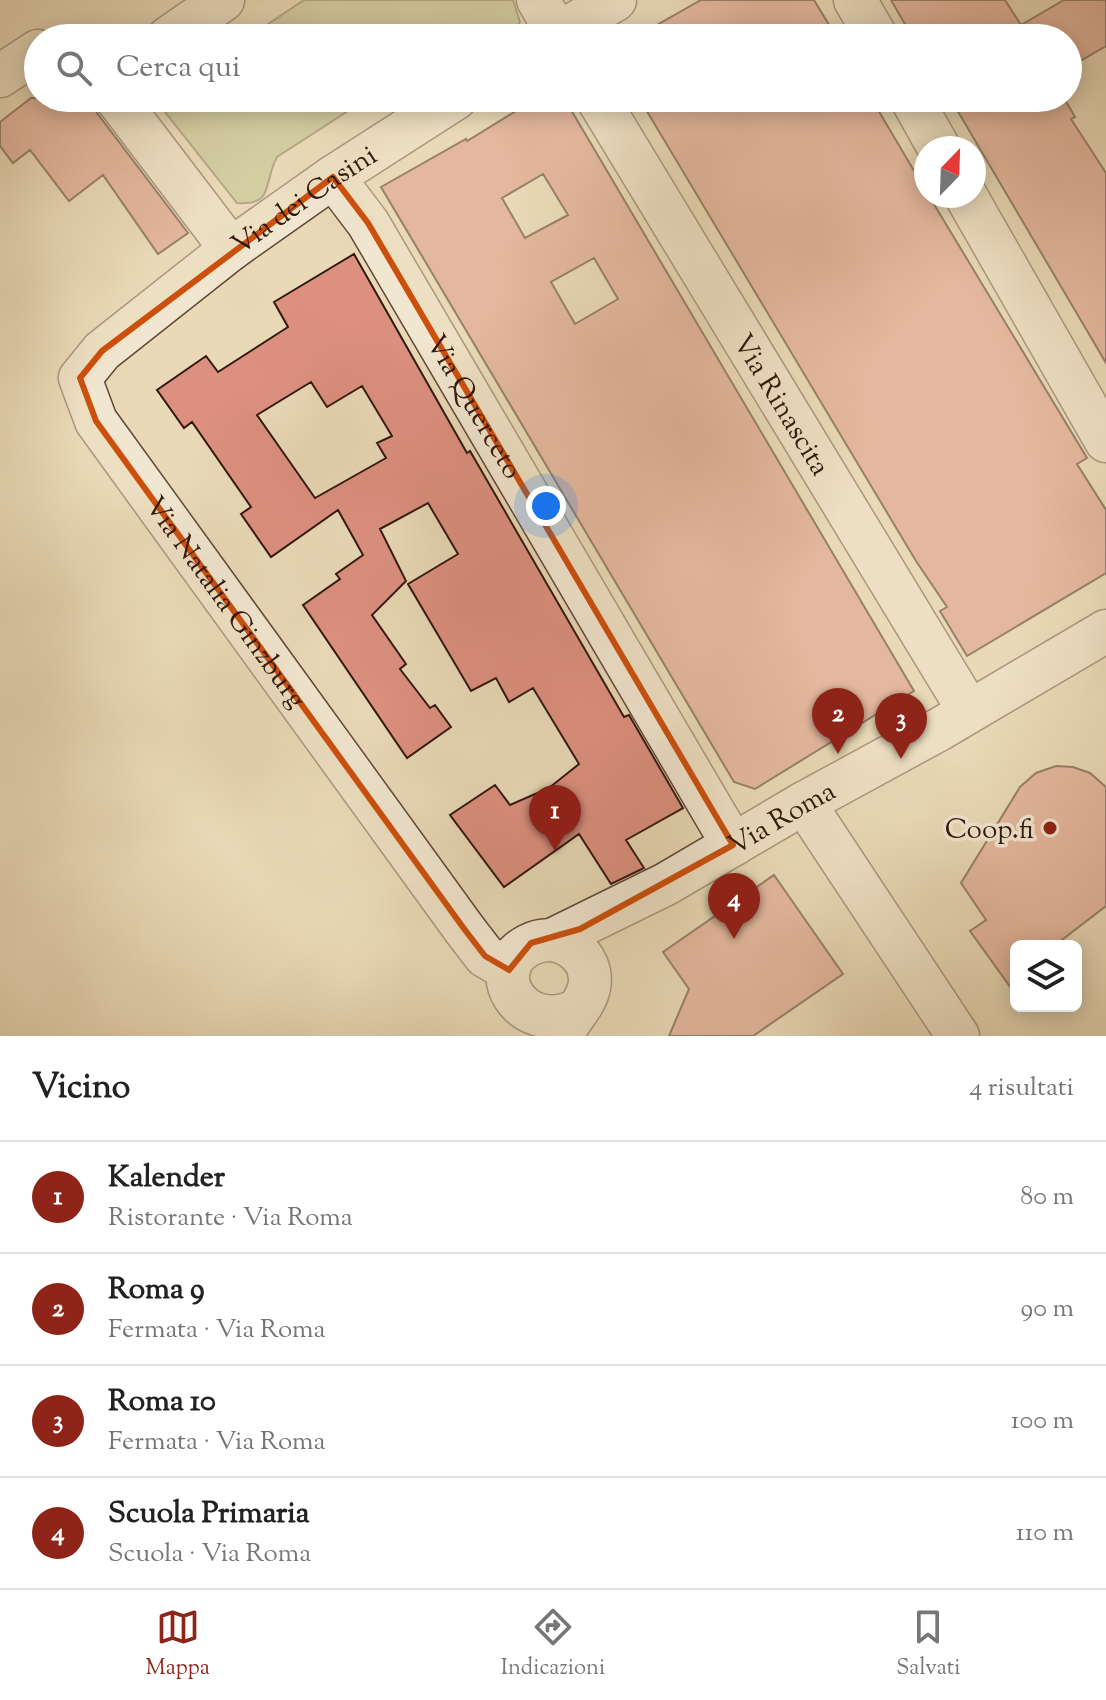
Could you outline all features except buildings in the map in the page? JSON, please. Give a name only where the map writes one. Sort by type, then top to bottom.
[{"type":"street","points":[[188,24],[223,0]]},
{"type":"street","points":[[559,24],[615,0]]},
{"type":"street","points":[[855,0],[869,24]]},
{"type":"street","points":[[0,76],[24,60]]},
{"type":"street","name":"Via dei Casini","points":[[127,112],[231,249],[333,177],[434,112]]},
{"type":"street","name":"Via Rinascita","points":[[605,112],[969,711]]},
{"type":"street","points":[[919,112],[932,136]]},
{"type":"street","name":"Via Querceto","points":[[333,177],[368,223],[733,845]]},
{"type":"street","points":[[973,208],[1106,441]]},
{"type":"street","name":"Via Natalia Ginzburg","points":[[231,249],[102,351],[87,369],[80,378],[96,421],[473,941],[492,962],[509,970]]},
{"type":"street","name":"Via Roma","points":[[666,884],[611,932],[588,967],[588,991],[550,1025],[513,1001],[509,991],[509,970],[521,950],[542,940],[554,939],[666,884],[1106,631]]},
{"type":"street","points":[[804,803],[958,1036]]},
{"type":"street","points":[[554,939],[580,954],[588,967]]},
{"type":"highlighted area","points":[[333,177],[368,223],[733,845],[580,929],[531,943],[509,970],[485,956],[465,930],[96,421],[80,378],[102,351]]},
{"type":"green space","points":[[304,0],[513,0],[520,22],[518,24],[268,24]]},
{"type":"green space","points":[[165,112],[346,112],[277,157],[266,190],[257,201],[237,203]]},
{"type":"place","name":"Roma 9","points":[[838,754]]},
{"type":"place","name":"Roma 10","points":[[901,759]]},
{"type":"place","name":"Coop.fi","points":[[1050,828]]},
{"type":"place","name":"Kalender","points":[[555,851]]},
{"type":"place","name":"Scuola Primaria","points":[[734,939]]}]
